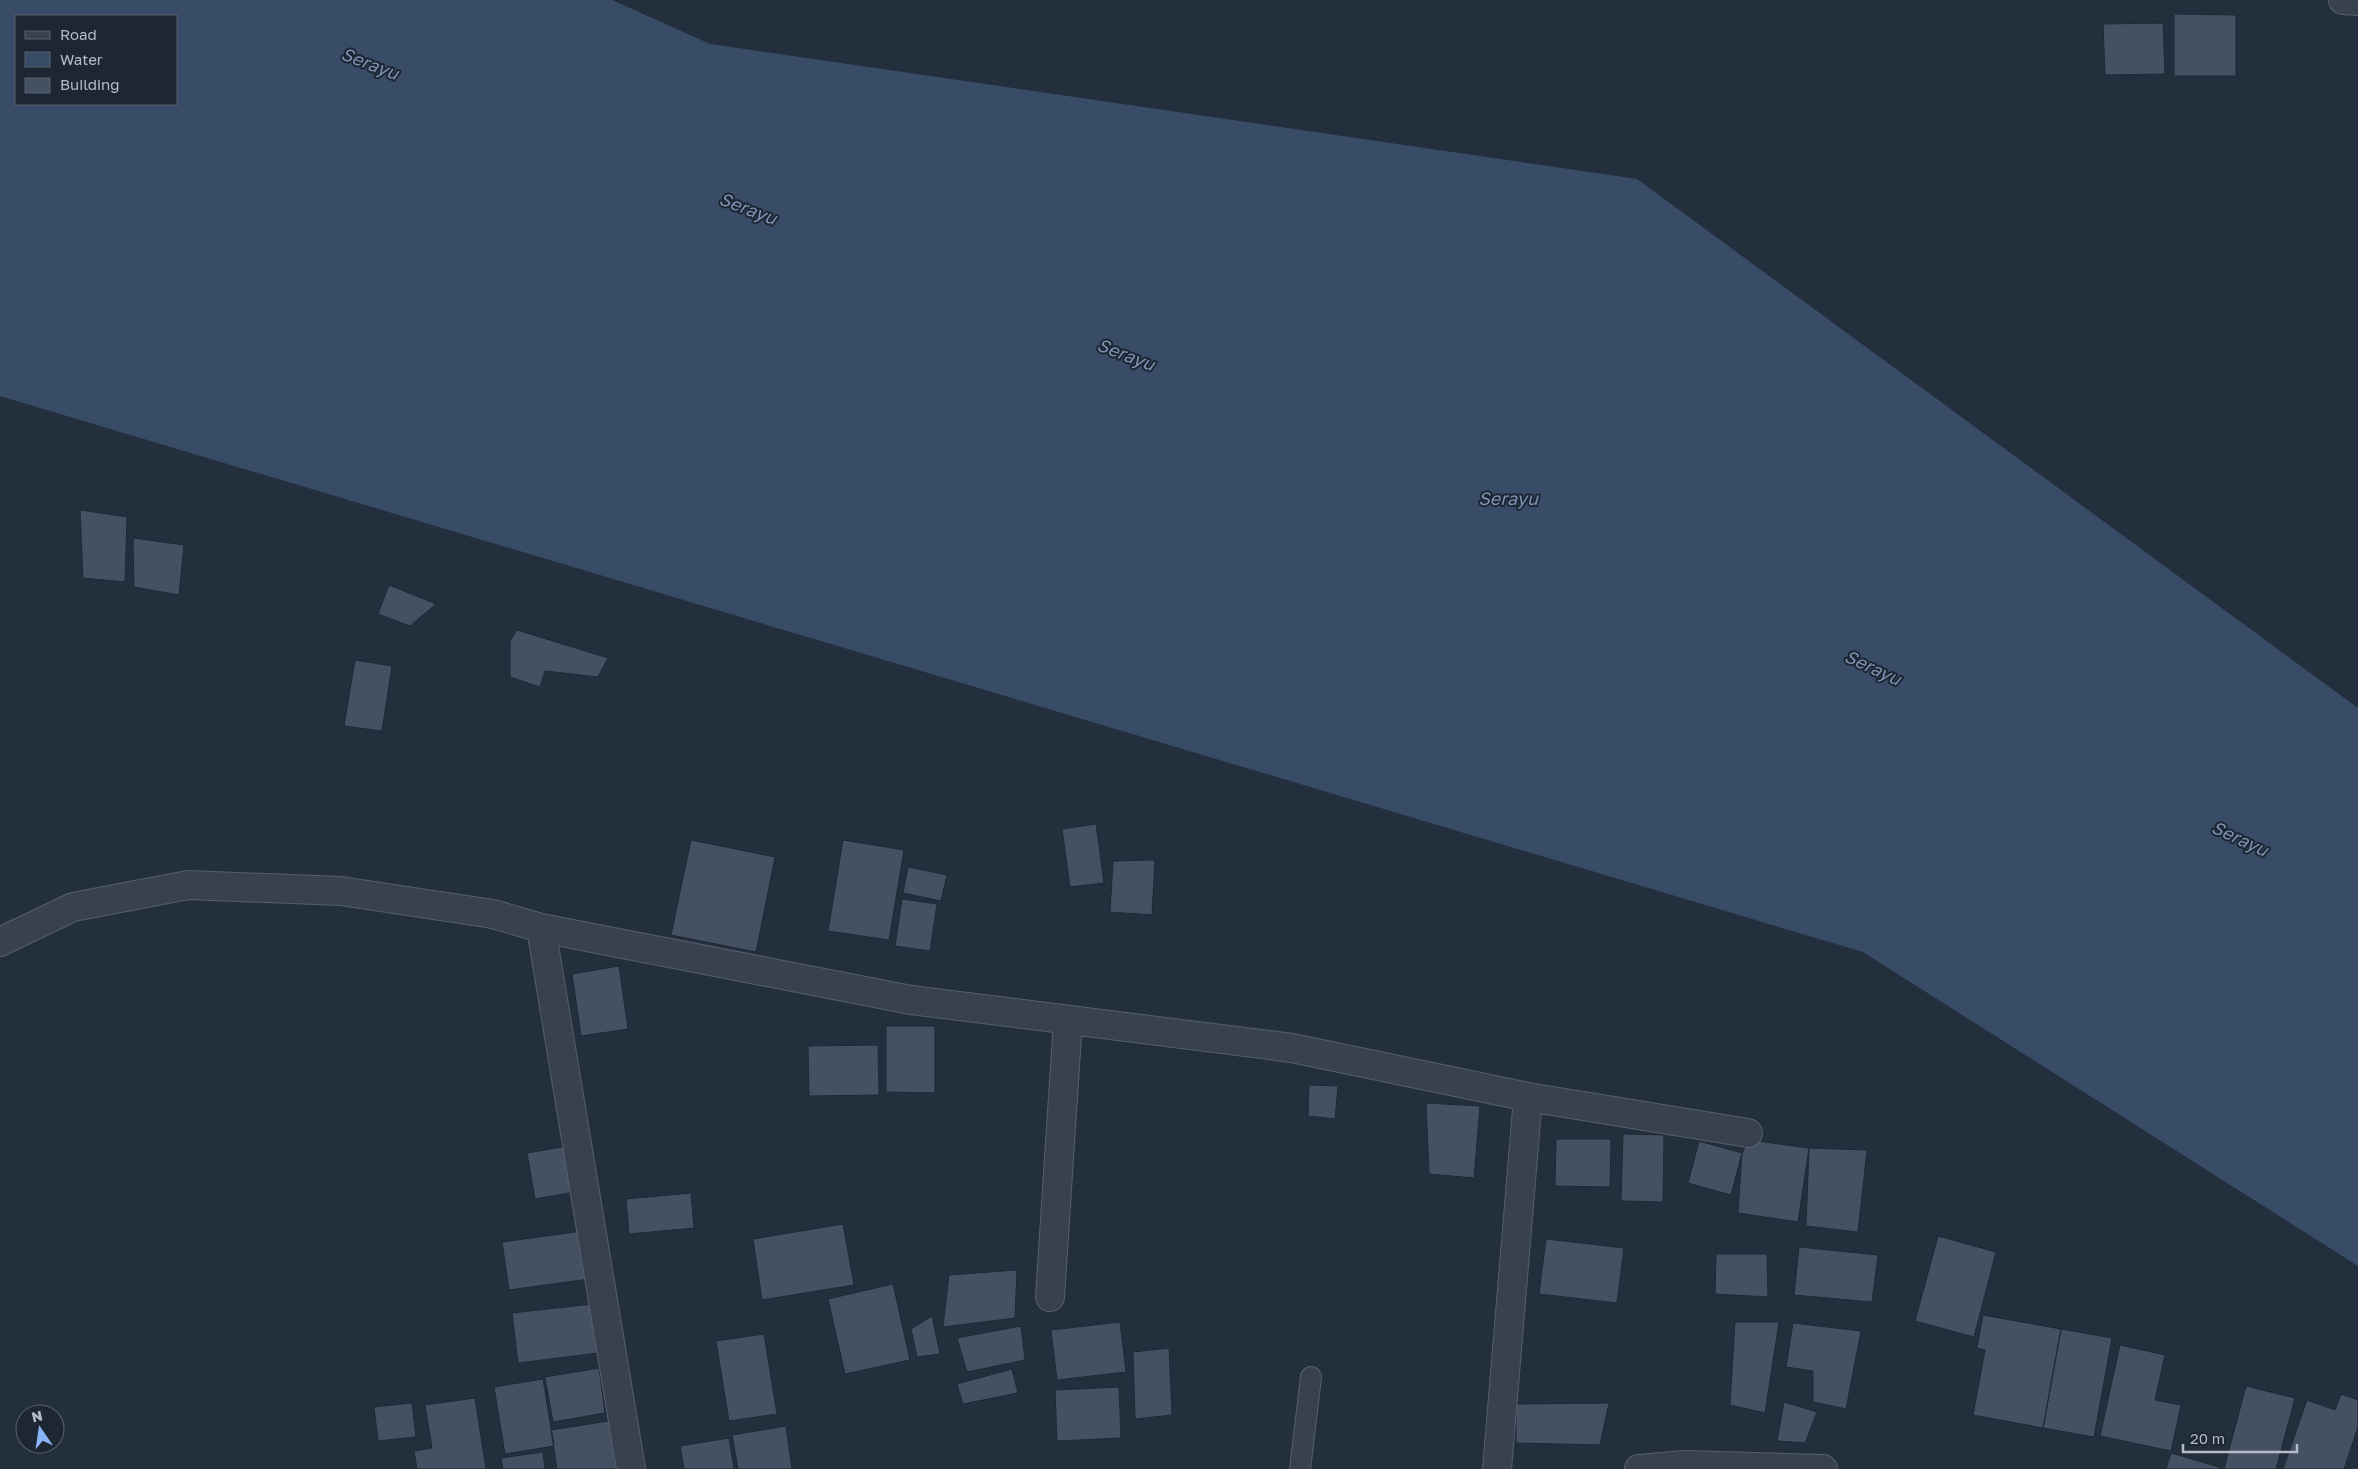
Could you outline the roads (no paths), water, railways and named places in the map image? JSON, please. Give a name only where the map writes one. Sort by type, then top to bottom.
[{"type":"street","points":[[2343,0],[2358,1]]},
{"type":"street","points":[[0,942],[73,907],[188,885],[341,891],[493,914],[541,928],[911,1000],[1292,1048],[1528,1097],[1748,1133]]},
{"type":"street","points":[[541,928],[631,1469]]},
{"type":"street","points":[[1050,1297],[1068,1020]]},
{"type":"street","points":[[1497,1469],[1528,1097]]},
{"type":"street","points":[[1639,1469],[1685,1465],[1824,1469]]},
{"type":"lane","points":[[1300,1469],[1311,1376]]},
{"type":"water","name":"Serayu","points":[[0,0],[612,0],[710,44],[1637,179],[2358,708],[2358,1266],[1863,952],[0,396]]}]
